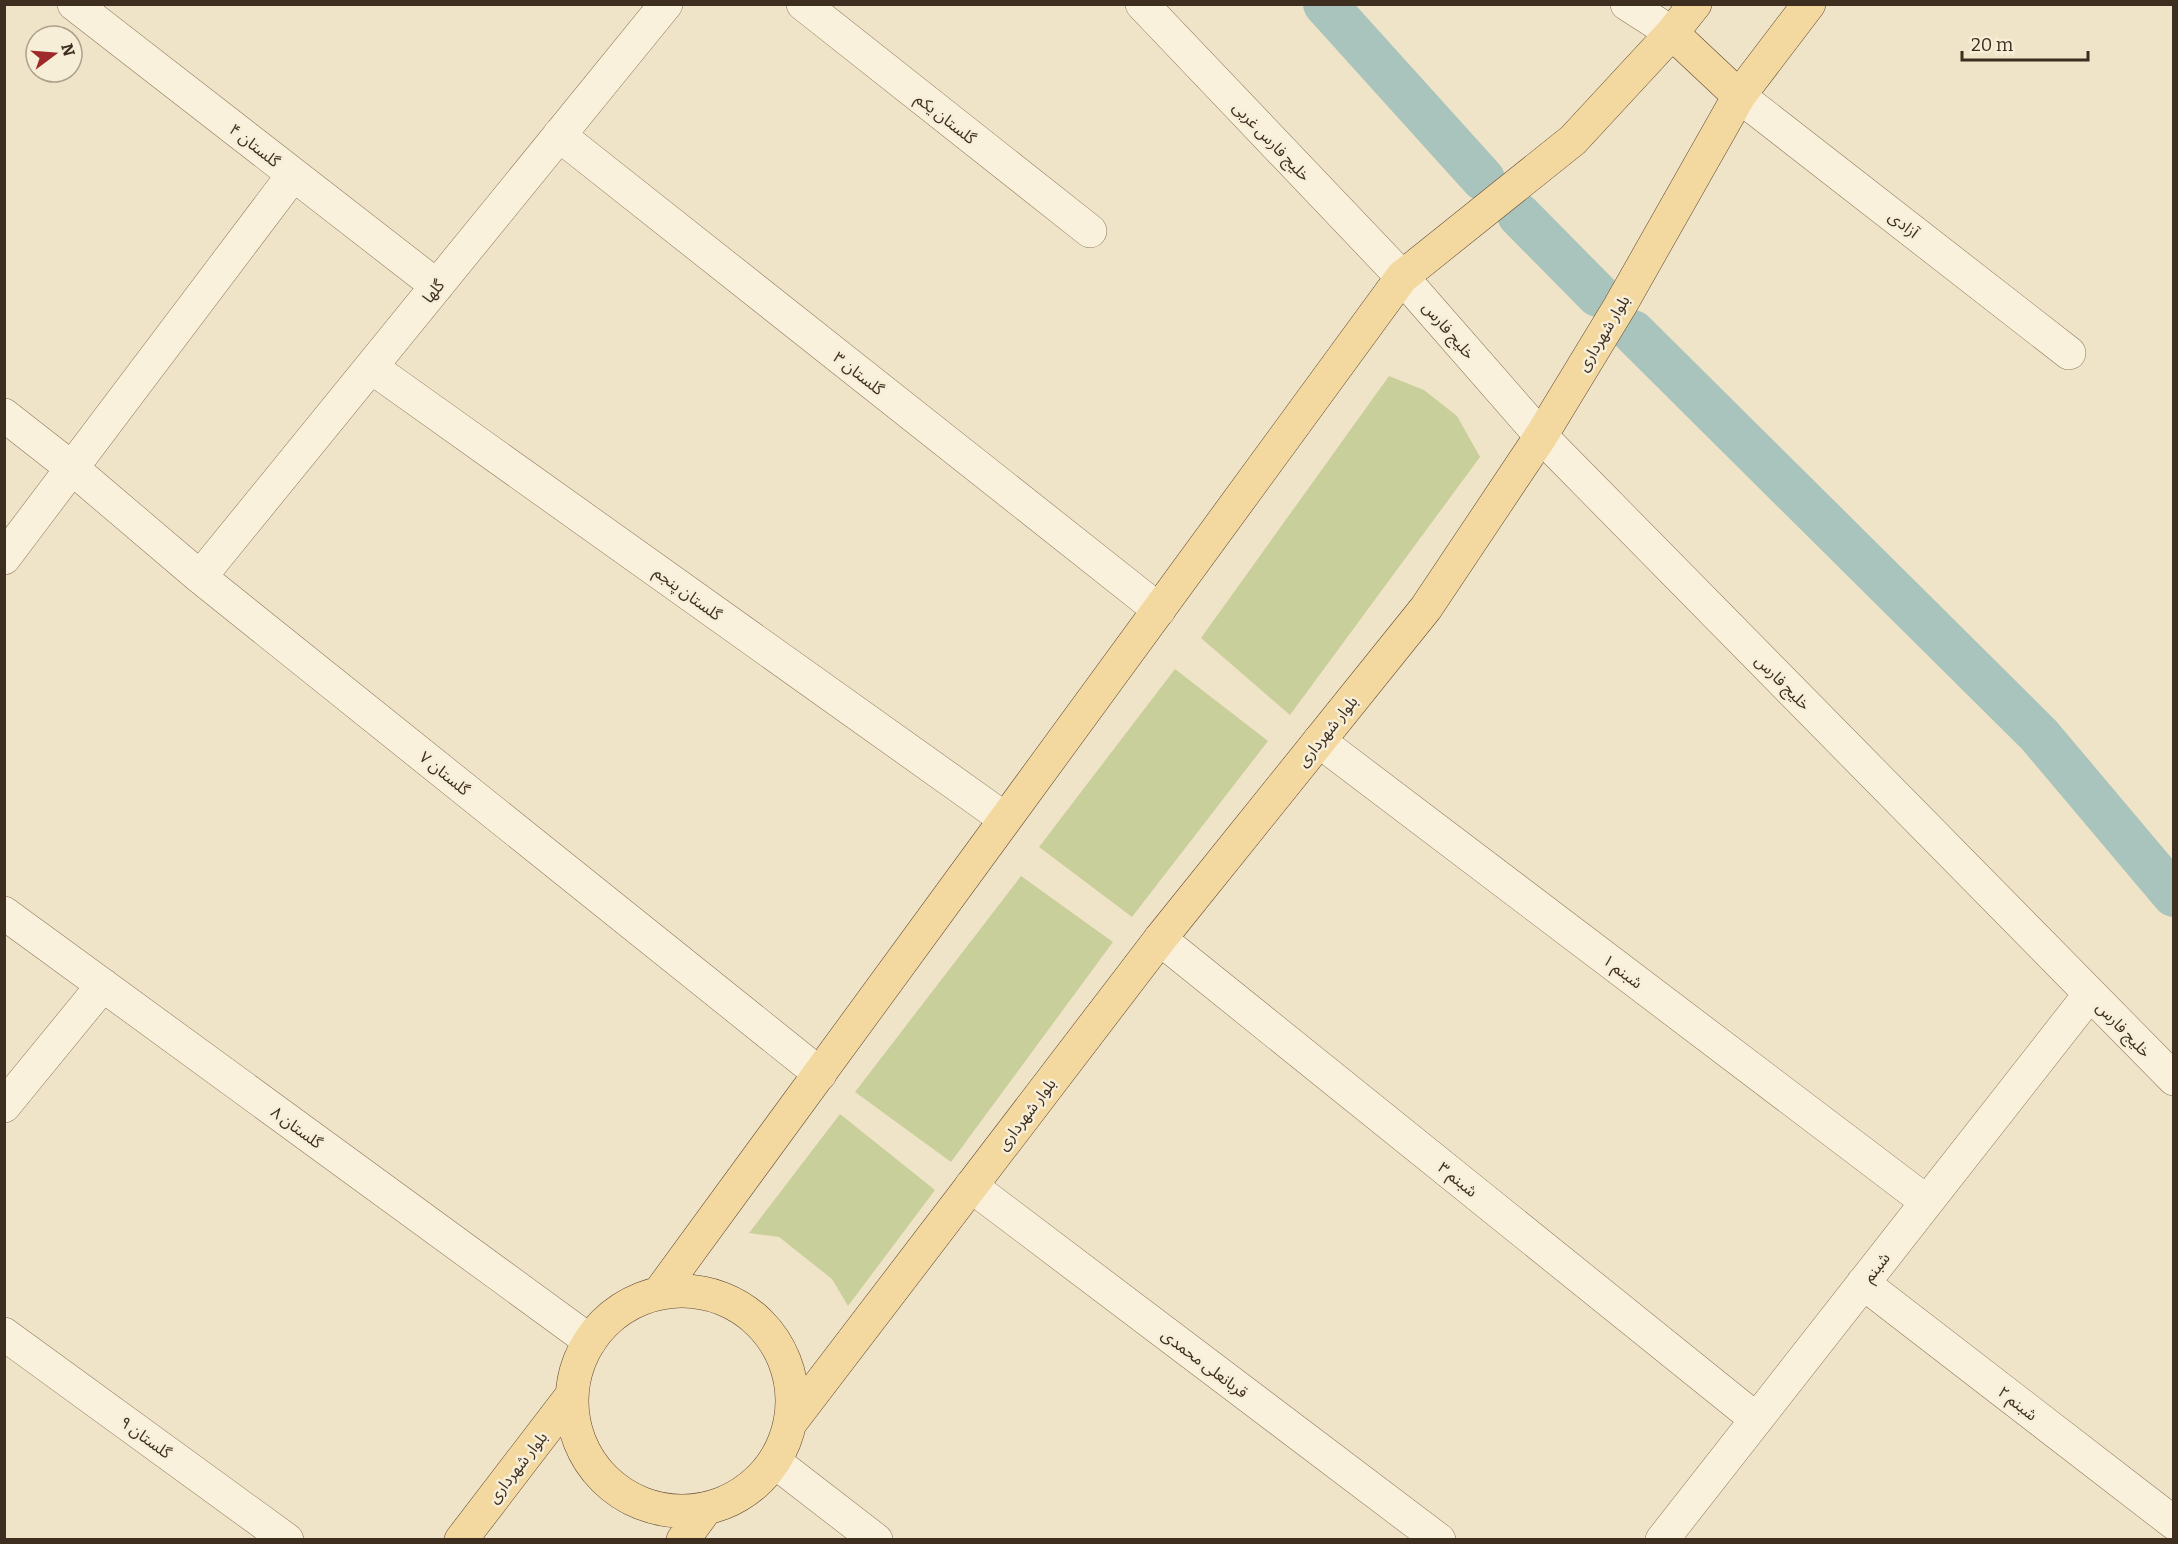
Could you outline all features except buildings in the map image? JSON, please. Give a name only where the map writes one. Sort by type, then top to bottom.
[{"type":"main road","points":[[659,1293],[1402,277],[1573,140],[1672,33],[1695,4]]},
{"type":"main road","name":"بلوار شهرداری","points":[[790,1422],[1160,939],[1426,608],[1541,436],[1620,306],[1740,96],[1809,4]]},
{"type":"main road","points":[[1672,33],[1740,96]]},
{"type":"main road","points":[[695,1291],[730,1302],[759,1322],[781,1352],[791,1386],[790,1422],[775,1462],[755,1484],[740,1495],[705,1510],[671,1511],[637,1502],[608,1483],[587,1456],[574,1424],[572,1395],[578,1367],[590,1341],[609,1318],[633,1303],[659,1293],[695,1291]]},
{"type":"main road","name":"بلوار شهرداری","points":[[462,1539],[572,1395]]},
{"type":"main road","points":[[683,1539],[705,1510]]},
{"type":"street","name":"گلستان ۴","points":[[74,4],[437,286]]},
{"type":"street","name":"گلها","points":[[200,577],[666,4]]},
{"type":"street","name":"گلستان یکم","points":[[803,4],[1090,231]]},
{"type":"street","name":"خلیج فارس غربی","points":[[1142,4],[1402,277]]},
{"type":"street","points":[[1627,4],[1672,33]]},
{"type":"street","name":"آزادی","points":[[1740,96],[2069,353]]},
{"type":"street","name":"گلستان ۳","points":[[559,135],[1159,610]]},
{"type":"street","points":[[4,558],[293,175]]},
{"type":"street","name":"خلیج فارس","points":[[1402,277],[1541,436],[2174,1079]]},
{"type":"street","name":"گلستان پنجم","points":[[371,367],[1005,819]]},
{"type":"street","name":"گلستان ۷","points":[[4,415],[73,469],[200,577],[820,1074]]},
{"type":"street","name":"شبنم ۱","points":[[1319,741],[1927,1202]]},
{"type":"street","name":"گلستان ۸","points":[[4,913],[590,1341]]},
{"type":"street","name":"شبنم ۳","points":[[1160,939],[1756,1419]]},
{"type":"street","points":[[4,1106],[103,985]]},
{"type":"street","name":"شبنم","points":[[1662,1539],[2090,994]]},
{"type":"street","name":"قربانعلی محمدی","points":[[971,1186],[1439,1539]]},
{"type":"street","name":"شبنم ۲","points":[[1863,1283],[2174,1523]]},
{"type":"street","name":"گلستان ۹","points":[[4,1334],[287,1539]]},
{"type":"street","points":[[775,1462],[876,1539]]},
{"type":"green space","points":[[1389,376],[1424,390],[1457,416],[1480,457],[1290,715],[1201,638]]},
{"type":"green space","points":[[1175,669],[1268,741],[1132,917],[1039,847]]},
{"type":"green space","points":[[1021,876],[1113,942],[951,1162],[855,1092]]},
{"type":"green space","points":[[840,1114],[935,1190],[848,1306],[832,1279],[779,1237],[749,1233]]},
{"type":"waterway","points":[[1325,4],[1483,179]]},
{"type":"waterway","points":[[1519,215],[1598,295]]},
{"type":"waterway","points":[[1633,332],[2039,735],[2174,895]]}]
